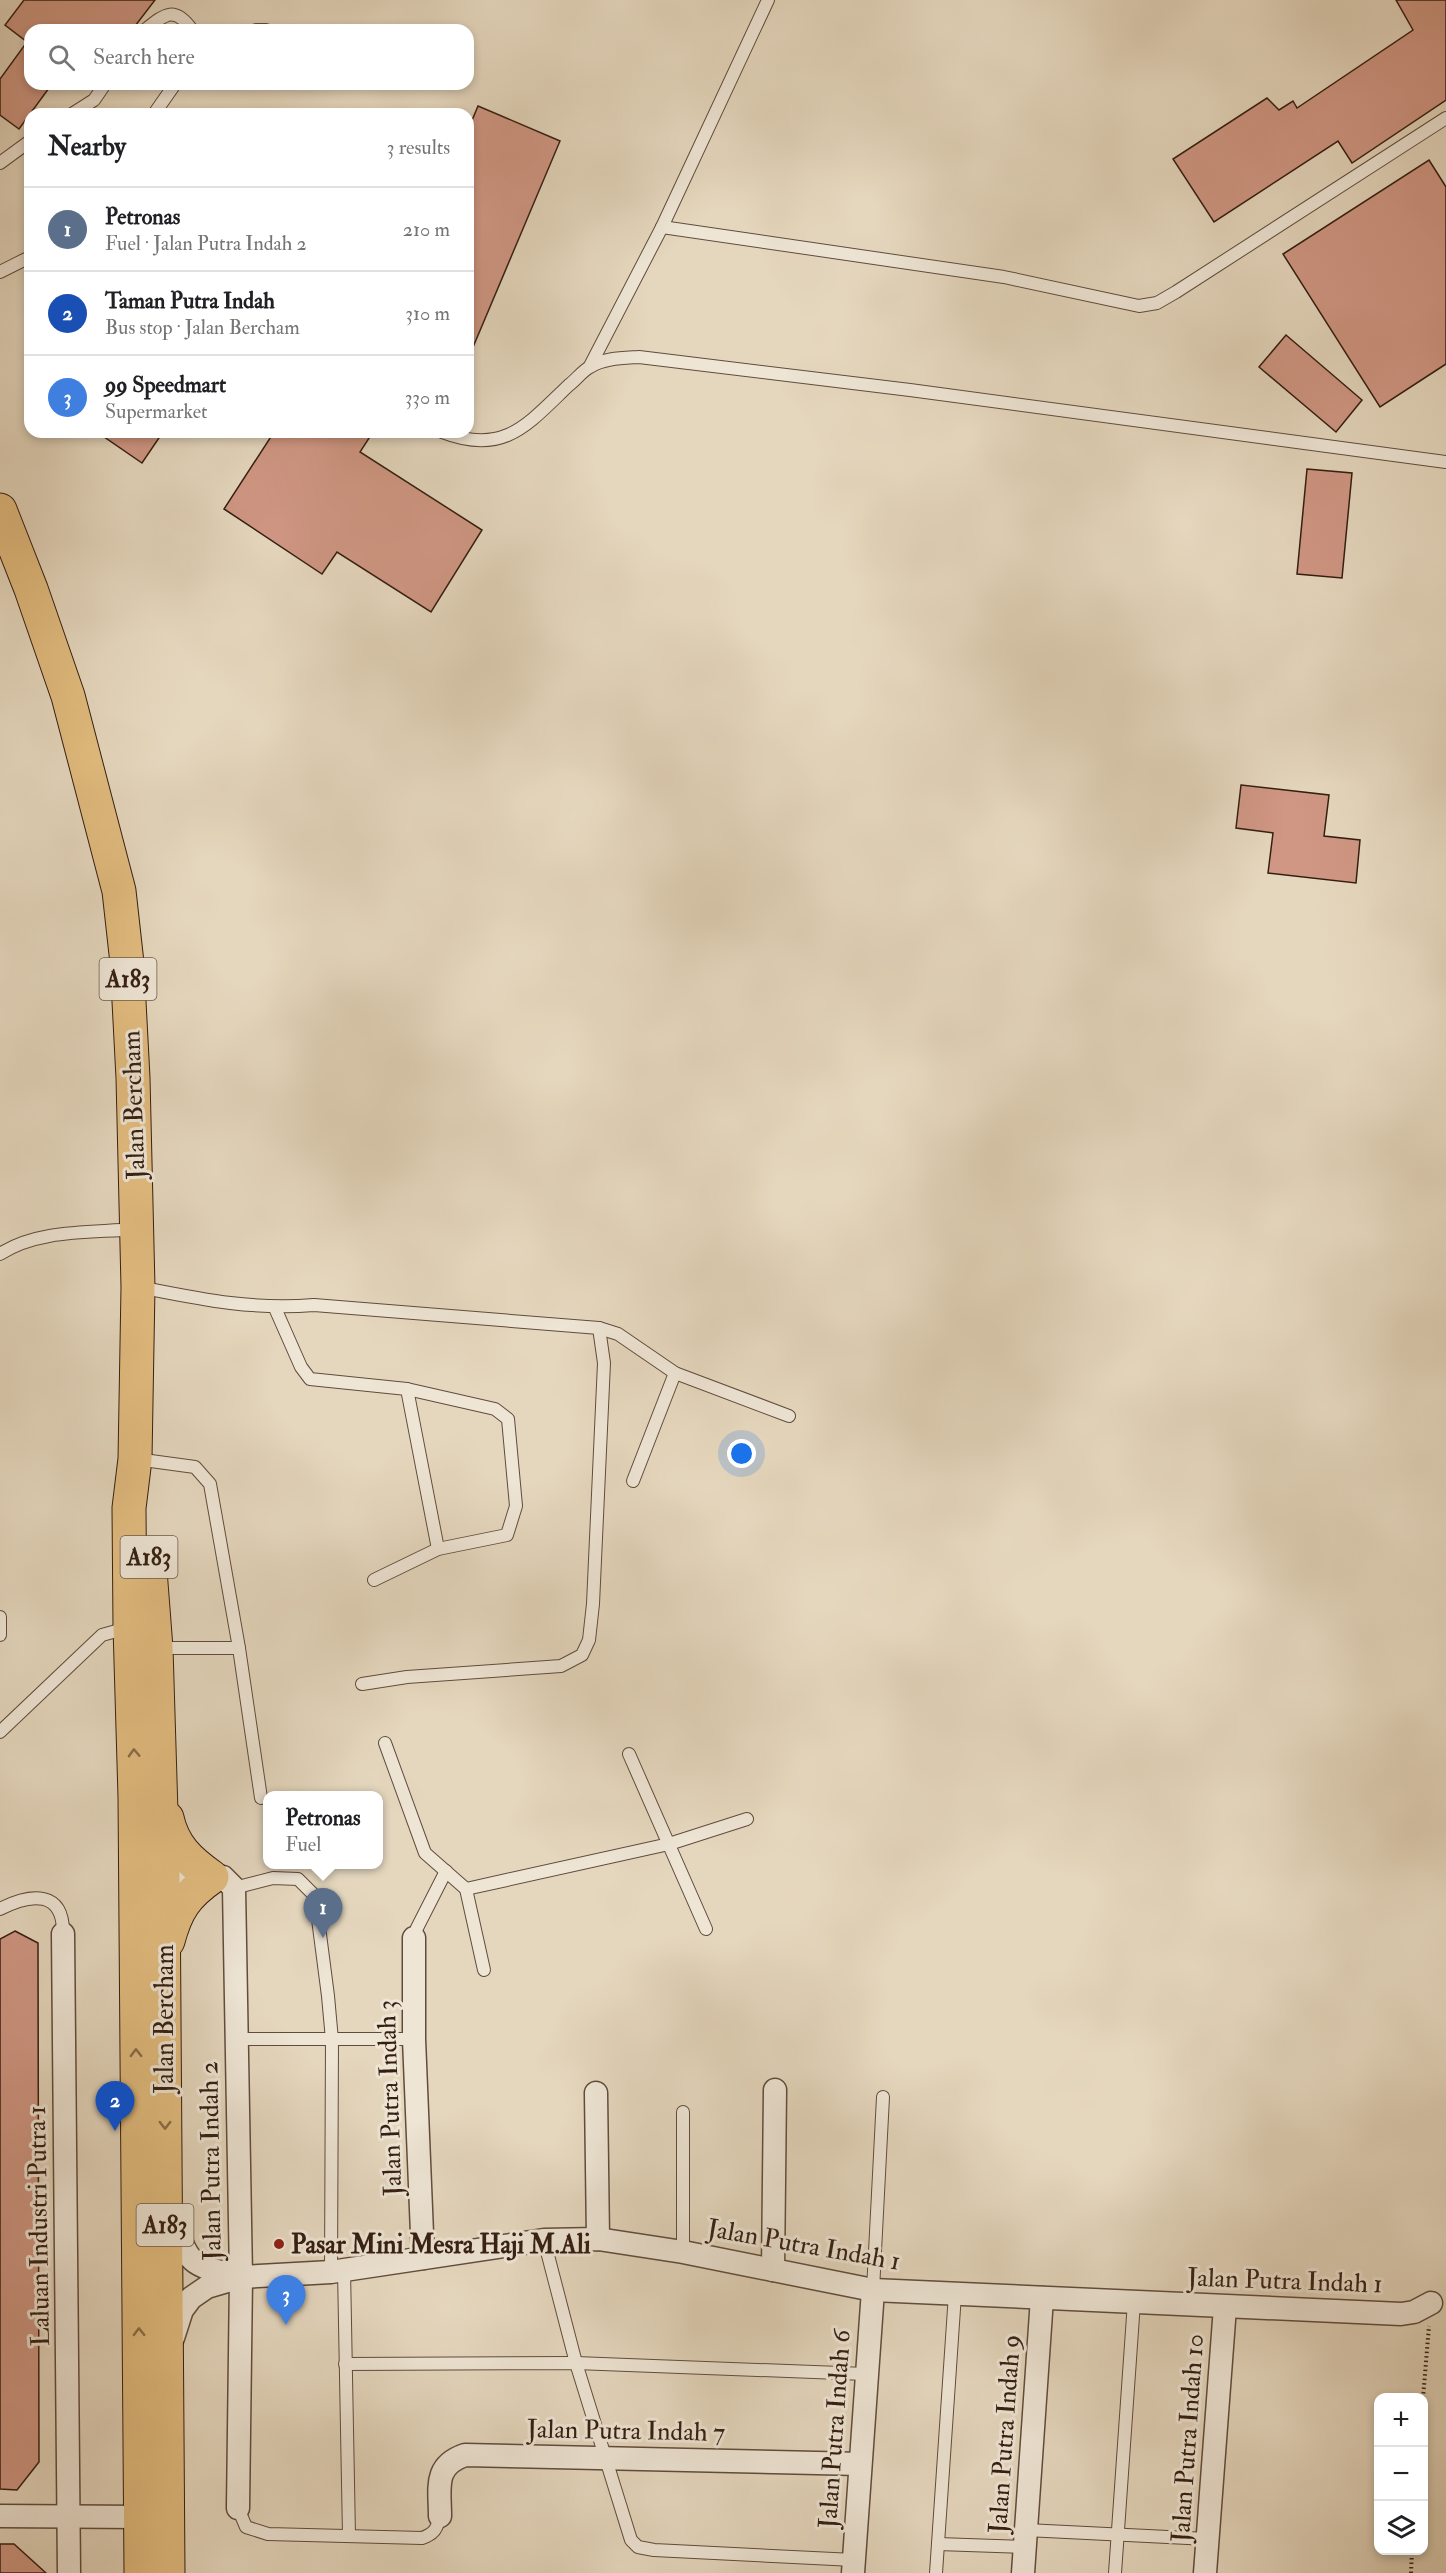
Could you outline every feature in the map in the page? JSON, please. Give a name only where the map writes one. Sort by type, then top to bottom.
[{"type":"main road","name":"Jalan Bercham","points":[[0,510],[31,589],[68,696],[98,801],[119,891],[127,963],[134,1078],[138,1287],[134,1463],[144,1503],[147,1634],[149,1959],[141,2573]]},
{"type":"main road","name":"Jalan Bercham","points":[[148,1796],[163,1878]]},
{"type":"main road","points":[[148,1796],[169,1829],[178,1849],[196,1866],[223,1882]]},
{"type":"main road","points":[[149,1959],[145,1910],[163,1878]]},
{"type":"main road","points":[[149,1959],[175,1915],[196,1888],[223,1882]]},
{"type":"main road","name":"Jalan Bercham","points":[[149,1959],[165,2174],[168,2573]]},
{"type":"street","points":[[163,1878],[223,1882]]},
{"type":"street","name":"Jalan Putra Indah 2","points":[[223,1882],[236,2039],[241,2277],[238,2508]]},
{"type":"street","name":"Laluan Industri Putra 1","points":[[63,1934],[69,2573]]},
{"type":"street","name":"Jalan Putra Indah 3","points":[[414,1938],[414,2039],[423,2258]]},
{"type":"street","points":[[773,2270],[775,2090]]},
{"type":"street","points":[[596,2093],[598,2239]]},
{"type":"street","name":"Jalan Putra Indah 1","points":[[165,2174],[180,2238],[190,2259],[207,2270],[241,2277]]},
{"type":"street","name":"Jalan Putra Indah 1","points":[[141,2517],[155,2496],[157,2483],[157,2375],[166,2357],[182,2310],[191,2298],[207,2287],[241,2277],[338,2271],[543,2240],[598,2239],[683,2252],[873,2290],[1401,2314],[1414,2312],[1431,2303]]},
{"type":"street","name":"Jalan Putra Indah 6","points":[[853,2566],[873,2290]]},
{"type":"street","name":"Jalan Putra Indah 9","points":[[1023,2573],[1042,2298]]},
{"type":"street","name":"Jalan Putra Indah 10","points":[[1205,2573],[1225,2307]]},
{"type":"street","name":"Jalan Putra Indah 7","points":[[440,2516],[440,2479],[444,2468],[453,2459],[465,2454],[860,2464]]},
{"type":"street","points":[[0,2516],[141,2517],[155,2525],[158,2532],[161,2541],[161,2573]]},
{"type":"lane","points":[[457,438],[480,442],[497,440],[514,433],[535,419],[590,366],[662,227],[768,0]]},
{"type":"lane","points":[[153,24],[167,14],[176,14],[188,24]]},
{"type":"lane","points":[[81,108],[94,100],[101,90]]},
{"type":"lane","points":[[158,108],[171,90]]},
{"type":"lane","points":[[662,227],[1004,277],[1138,306],[1157,303],[1176,292],[1446,118]]},
{"type":"lane","points":[[0,163],[24,145]]},
{"type":"lane","points":[[0,272],[24,260]]},
{"type":"lane","points":[[590,366],[618,359],[658,358],[1446,462]]},
{"type":"lane","points":[[0,1254],[14,1245],[43,1237],[136,1229]]},
{"type":"lane","points":[[138,1287],[231,1304],[275,1308],[314,1305],[599,1328],[618,1334],[675,1373],[789,1416]]},
{"type":"lane","points":[[275,1308],[301,1367],[310,1379],[407,1389],[495,1409],[508,1419],[516,1506],[507,1535],[438,1549],[374,1580]]},
{"type":"lane","points":[[362,1684],[407,1677],[561,1666],[582,1655],[589,1640],[593,1593],[604,1363],[599,1328]]},
{"type":"lane","points":[[633,1481],[675,1373]]},
{"type":"lane","points":[[407,1389],[438,1549]]},
{"type":"lane","points":[[134,1463],[195,1467],[210,1484],[239,1648],[261,1798]]},
{"type":"lane","points":[[0,1617],[0,1635]]},
{"type":"lane","points":[[0,1732],[102,1635],[147,1634],[239,1648]]},
{"type":"lane","points":[[385,1743],[424,1853],[466,1889],[484,1970]]},
{"type":"lane","points":[[629,1754],[706,1929]]},
{"type":"lane","points":[[466,1889],[669,1844],[747,1819]]},
{"type":"lane","points":[[414,1938],[446,1871]]},
{"type":"lane","points":[[223,1882],[273,1878],[298,1879],[315,1896],[332,2040],[338,2271],[345,2364],[349,2535]]},
{"type":"lane","points":[[0,1909],[16,1900],[32,1897],[44,1899],[57,1906],[63,1919],[63,1934]]},
{"type":"lane","points":[[236,2039],[414,2039]]},
{"type":"lane","points":[[873,2290],[883,2097]]},
{"type":"lane","points":[[683,2112],[683,2252]]},
{"type":"lane","points":[[543,2240],[576,2363],[631,2540],[638,2547],[654,2550],[853,2566]]},
{"type":"lane","points":[[936,2573],[955,2294]]},
{"type":"lane","points":[[1115,2573],[1134,2302]]},
{"type":"lane","points":[[345,2364],[576,2363],[866,2374]]},
{"type":"lane","points":[[238,2508],[246,2527],[268,2534],[422,2538],[429,2536],[437,2529],[440,2516]]},
{"type":"lane","points":[[938,2544],[1117,2533],[1208,2539]]},
{"type":"path","points":[[1423,2393],[1431,2303]]},
{"type":"path","points":[[1411,2573],[1412,2555]]},
{"type":"building","points":[[24,0],[155,0],[137,24],[24,24],[24,40],[5,25]]},
{"type":"building","points":[[1396,0],[1446,0],[1446,100],[1352,163],[1338,141],[1214,222],[1173,159],[1267,98],[1279,110],[1293,101],[1297,108],[1413,30]]},
{"type":"building","points":[[24,46],[24,90],[48,90],[34,108],[24,108],[24,122],[19,129],[0,115],[0,79]]},
{"type":"building","points":[[478,106],[560,141],[474,345],[474,116]]},
{"type":"building","points":[[1429,160],[1446,187],[1446,364],[1380,407],[1283,254]]},
{"type":"building","points":[[1286,335],[1362,400],[1336,432],[1259,367]]},
{"type":"building","points":[[106,438],[159,438],[142,463]]},
{"type":"building","points":[[270,438],[369,438],[360,452],[482,530],[431,612],[337,552],[322,574],[224,509]]},
{"type":"building","points":[[1307,469],[1352,473],[1342,578],[1297,574]]},
{"type":"building","points":[[1241,785],[1329,795],[1324,836],[1360,840],[1356,883],[1268,873],[1273,833],[1236,828]]},
{"type":"building","points":[[15,1931],[38,1943],[39,2462],[17,2490],[0,2489],[0,1939]]},
{"type":"building","points":[[0,2544],[14,2544],[46,2573],[0,2573]]},
{"type":"place","name":"Petronas","points":[[323,1938]]},
{"type":"place","name":"Taman Putra Indah","points":[[115,2131]]},
{"type":"place","name":"Pasar Mini Mesra Haji M.Ali","points":[[279,2244]]},
{"type":"place","name":"99 Speedmart","points":[[286,2325]]}]
